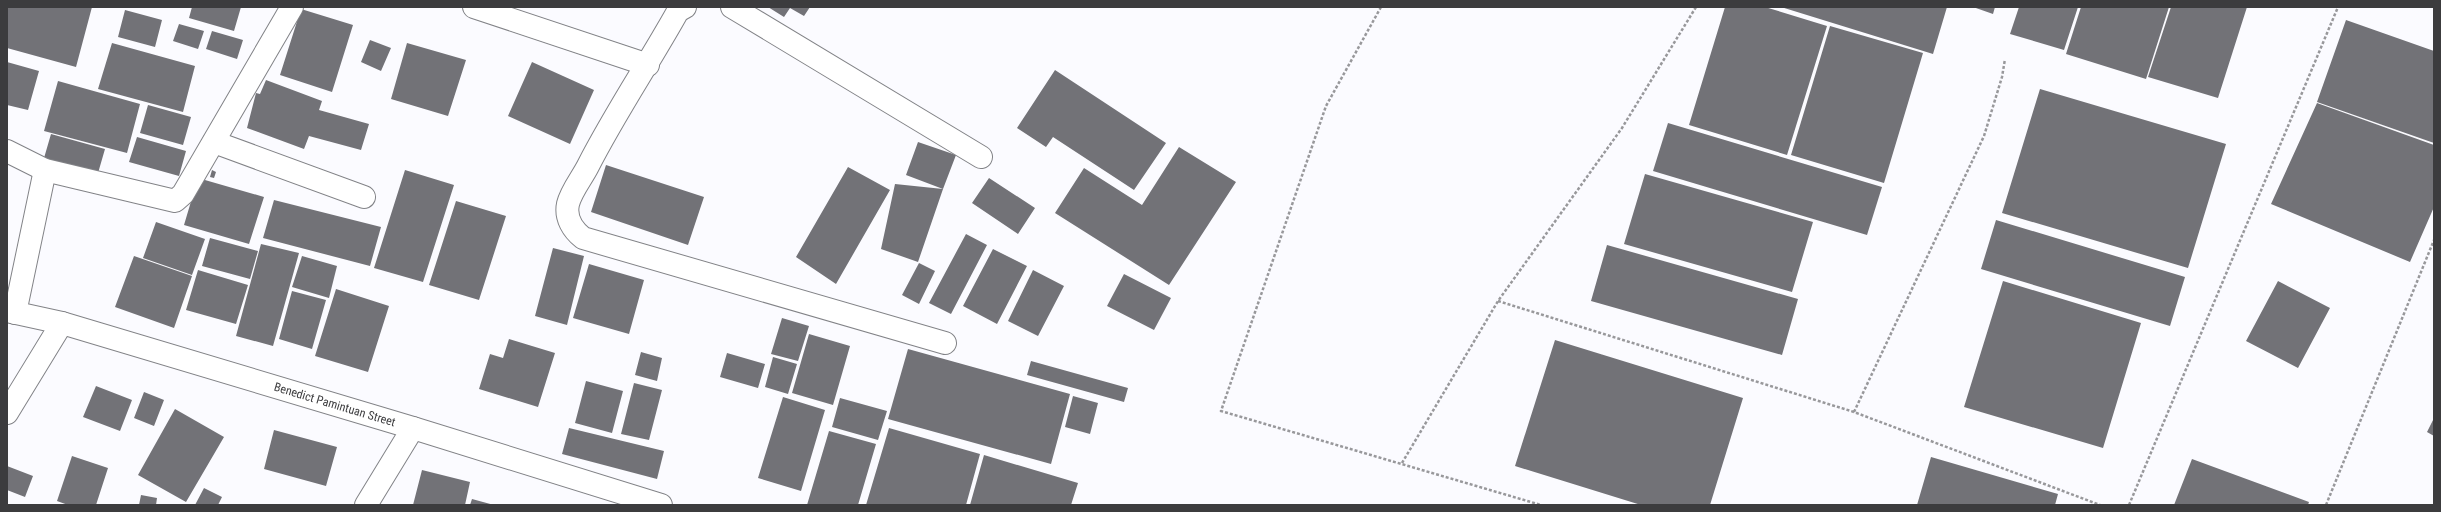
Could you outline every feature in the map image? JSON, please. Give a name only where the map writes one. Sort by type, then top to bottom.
[{"type":"street","points":[[7,151],[45,170],[175,201],[183,194],[292,7]]},
{"type":"street","points":[[474,7],[648,65]]},
{"type":"street","points":[[685,7],[678,11],[648,65],[601,140],[568,204],[568,217],[573,230],[583,238],[946,343]]},
{"type":"street","points":[[732,7],[981,157]]},
{"type":"street","points":[[214,142],[364,197]]},
{"type":"street","points":[[11,312],[45,170]]},
{"type":"street","name":"Benedict Pamintuan Street","points":[[11,312],[62,323],[413,428],[661,505]]},
{"type":"street","points":[[7,413],[62,323]]},
{"type":"street","points":[[366,505],[413,428]]},
{"type":"path","points":[[1381,7],[1326,106],[1221,411],[1542,505]]},
{"type":"path","points":[[1402,463],[1498,301],[1622,128],[1696,7]]},
{"type":"path","points":[[2129,505],[2338,7]]},
{"type":"path","points":[[1854,412],[1984,136],[2002,77],[2005,59]]},
{"type":"path","points":[[2326,505],[2434,240]]},
{"type":"path","points":[[1498,301],[1854,412],[2100,505]]},
{"type":"building","points":[[7,7],[92,7],[76,67],[7,48]]},
{"type":"building","points":[[192,7],[241,7],[234,31],[189,18]]},
{"type":"building","points":[[768,7],[810,7],[804,16],[790,8],[784,17]]},
{"type":"building","points":[[1725,7],[1765,7],[1827,26],[1787,155],[1689,125]]},
{"type":"building","points":[[1781,7],[1947,7],[1933,54]]},
{"type":"building","points":[[1973,7],[1995,7],[1993,14]]},
{"type":"building","points":[[2019,7],[2078,7],[2064,50],[2010,34]]},
{"type":"building","points":[[2081,7],[2169,7],[2146,79],[2066,54]]},
{"type":"building","points":[[2171,7],[2247,7],[2218,98],[2148,77]]},
{"type":"building","points":[[301,9],[353,25],[332,92],[280,75]]},
{"type":"building","points":[[125,10],[162,20],[155,47],[118,37]]},
{"type":"building","points":[[2346,20],[2434,51],[2434,143],[2317,102]]},
{"type":"building","points":[[179,24],[204,31],[198,49],[173,41]]},
{"type":"building","points":[[1830,26],[1923,53],[1884,183],[1791,155]]},
{"type":"building","points":[[212,31],[243,40],[237,59],[206,49]]},
{"type":"building","points":[[370,40],[391,48],[381,71],[361,62]]},
{"type":"building","points":[[112,43],[195,66],[183,112],[98,89]]},
{"type":"building","points":[[407,43],[466,60],[448,116],[391,99]]},
{"type":"building","points":[[7,62],[39,71],[28,110],[7,105]]},
{"type":"building","points":[[532,62],[594,90],[570,144],[508,116]]},
{"type":"building","points":[[1055,70],[1166,143],[1134,190],[1053,137],[1046,147],[1017,128]]},
{"type":"building","points":[[266,80],[322,101],[319,110],[369,124],[361,150],[309,136],[304,149],[247,128],[256,93],[260,94]]},
{"type":"building","points":[[58,81],[140,104],[127,153],[44,131]]},
{"type":"building","points":[[2040,89],[2226,144],[2188,268],[2002,213]]},
{"type":"building","points":[[2317,103],[2434,145],[2434,207],[2410,262],[2271,204]]},
{"type":"building","points":[[148,105],[191,117],[183,145],[140,133]]},
{"type":"building","points":[[1668,123],[1882,187],[1867,235],[1653,171]]},
{"type":"building","points":[[51,134],[105,149],[96,180],[42,165]]},
{"type":"building","points":[[137,137],[186,151],[179,176],[129,162]]},
{"type":"building","points":[[918,142],[956,155],[943,189],[906,175]]},
{"type":"building","points":[[1179,147],[1236,182],[1169,285],[1055,213],[1084,168],[1142,205]]},
{"type":"building","points":[[606,165],[704,197],[688,245],[591,212]]},
{"type":"building","points":[[848,167],[890,190],[836,284],[796,257]]},
{"type":"building","points":[[212,170],[216,172],[214,178],[210,177]]},
{"type":"building","points":[[405,170],[454,185],[423,282],[374,268]]},
{"type":"building","points":[[1645,174],[1813,222],[1792,292],[1624,244]]},
{"type":"building","points":[[198,178],[264,197],[249,244],[184,225]]},
{"type":"building","points":[[989,178],[1035,208],[1018,234],[972,203]]},
{"type":"building","points":[[895,184],[943,189],[918,262],[881,249]]},
{"type":"building","points":[[274,200],[381,227],[370,266],[263,238]]},
{"type":"building","points":[[456,201],[506,216],[479,300],[429,285]]},
{"type":"building","points":[[1996,220],[2185,277],[2170,326],[1981,269]]},
{"type":"building","points":[[156,222],[205,239],[192,275],[143,258]]},
{"type":"building","points":[[966,234],[987,245],[951,314],[929,303]]},
{"type":"building","points":[[210,238],[258,251],[250,279],[202,266]]},
{"type":"building","points":[[261,244],[299,253],[273,346],[236,336]]},
{"type":"building","points":[[1607,245],[1798,299],[1782,355],[1591,301]]},
{"type":"building","points":[[553,248],[584,256],[567,325],[535,316]]},
{"type":"building","points":[[993,249],[1027,266],[997,324],[963,306]]},
{"type":"building","points":[[134,256],[192,276],[174,328],[115,307]]},
{"type":"building","points":[[302,256],[337,266],[329,298],[292,287]]},
{"type":"building","points":[[919,263],[935,271],[919,304],[902,295]]},
{"type":"building","points":[[589,264],[644,280],[629,334],[573,318]]},
{"type":"building","points":[[198,270],[248,285],[236,324],[186,310]]},
{"type":"building","points":[[1033,270],[1064,286],[1038,336],[1008,321]]},
{"type":"building","points":[[1124,274],[1171,298],[1154,330],[1107,306]]},
{"type":"building","points":[[2003,281],[2141,323],[2103,448],[1964,407]]},
{"type":"building","points":[[2278,281],[2330,308],[2298,368],[2246,341]]},
{"type":"building","points":[[336,289],[389,306],[368,372],[315,356]]},
{"type":"building","points":[[292,291],[326,300],[312,349],[279,339]]},
{"type":"building","points":[[782,318],[809,326],[798,361],[771,354]]},
{"type":"building","points":[[809,334],[850,346],[833,405],[792,393]]},
{"type":"building","points":[[509,339],[555,353],[538,407],[479,389],[490,354],[503,358]]},
{"type":"building","points":[[1555,340],[1743,398],[1710,505],[1641,505],[1515,466]]},
{"type":"building","points":[[908,349],[1070,394],[1051,464],[888,419]]},
{"type":"building","points":[[641,352],[662,358],[657,381],[635,375]]},
{"type":"building","points":[[727,353],[765,364],[758,388],[720,377]]},
{"type":"building","points":[[773,357],[797,364],[788,394],[765,387]]},
{"type":"building","points":[[1031,361],[1128,388],[1124,402],[1027,375]]},
{"type":"building","points":[[586,381],[623,391],[612,433],[575,423]]},
{"type":"building","points":[[634,383],[662,390],[649,440],[621,434]]},
{"type":"building","points":[[96,386],[132,400],[120,431],[83,417]]},
{"type":"building","points":[[144,392],[164,400],[154,426],[134,418]]},
{"type":"building","points":[[1073,396],[1098,403],[1090,434],[1065,427]]},
{"type":"building","points":[[783,397],[825,410],[801,491],[758,478]]},
{"type":"building","points":[[840,398],[887,411],[878,440],[832,427]]},
{"type":"building","points":[[175,409],[224,437],[186,502],[138,475]]},
{"type":"building","points":[[2434,418],[2434,436],[2427,432]]},
{"type":"building","points":[[569,428],[664,451],[657,479],[562,454]]},
{"type":"building","points":[[889,428],[980,454],[966,505],[866,505]]},
{"type":"building","points":[[274,430],[337,447],[326,486],[264,469]]},
{"type":"building","points":[[829,431],[876,444],[858,505],[807,505]]},
{"type":"building","points":[[984,455],[1078,483],[1071,505],[970,505]]},
{"type":"building","points":[[72,456],[108,468],[96,505],[68,505],[57,501]]},
{"type":"building","points":[[1931,457],[2058,494],[2055,505],[1917,505]]},
{"type":"building","points":[[2192,459],[2309,502],[2308,505],[2174,505]]},
{"type":"building","points":[[7,466],[33,476],[25,497],[7,490]]},
{"type":"building","points":[[422,470],[470,482],[465,505],[413,505]]},
{"type":"building","points":[[204,488],[222,497],[218,505],[195,505]]},
{"type":"building","points":[[141,495],[157,498],[156,505],[139,505]]},
{"type":"building","points":[[472,499],[494,505],[470,505]]}]
